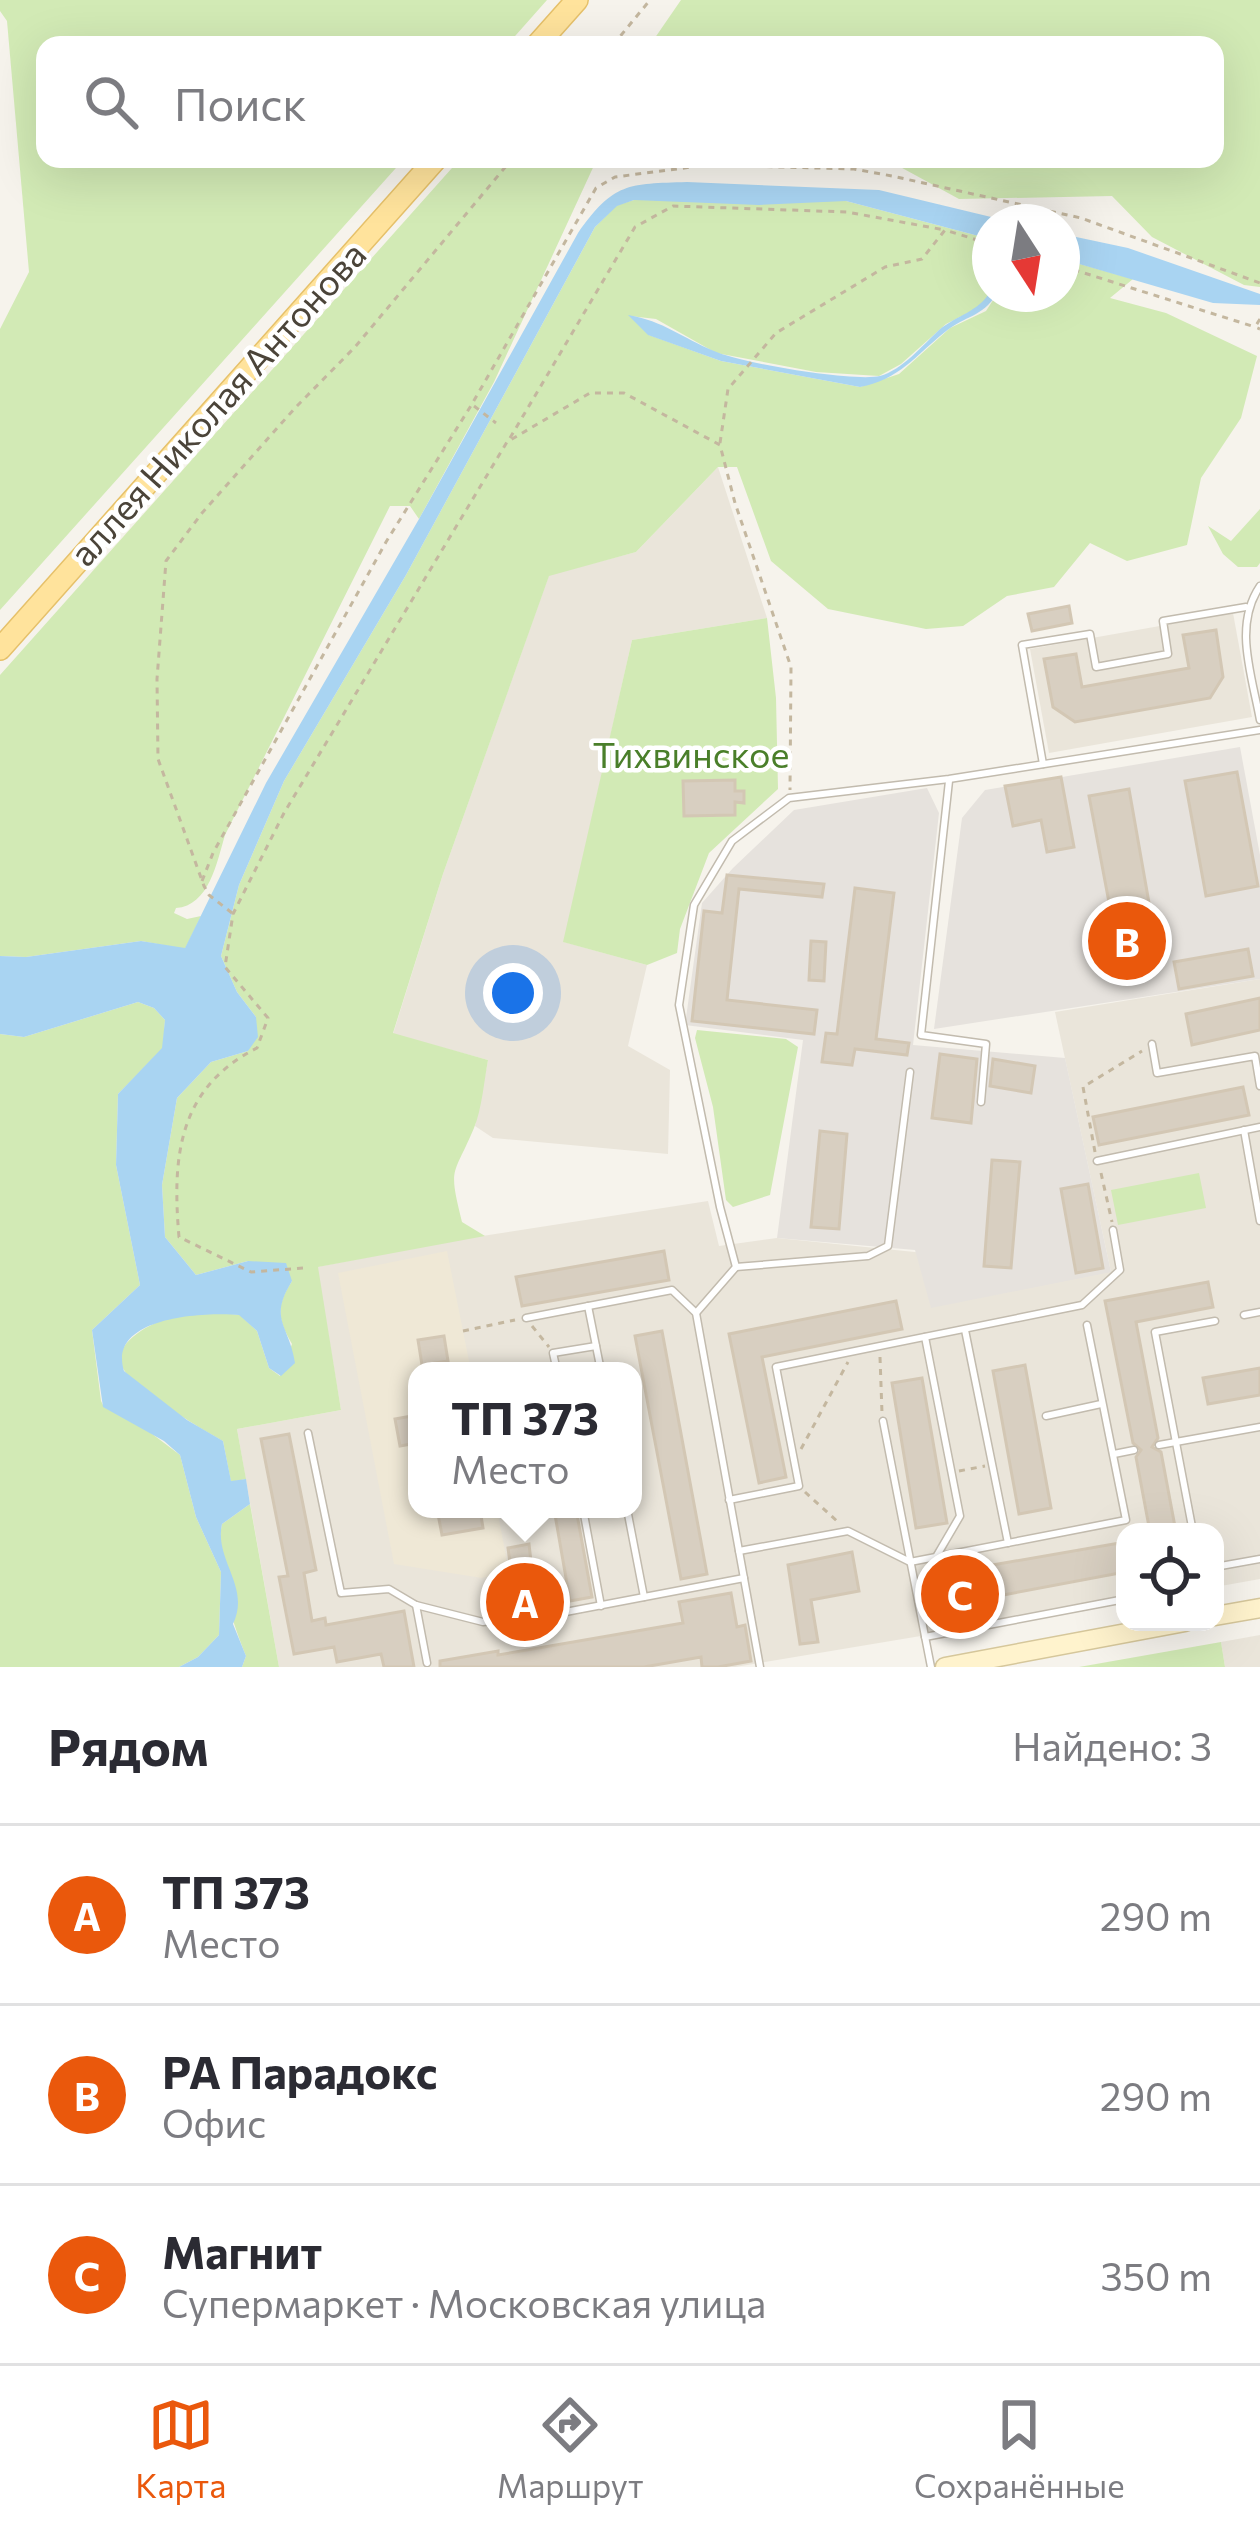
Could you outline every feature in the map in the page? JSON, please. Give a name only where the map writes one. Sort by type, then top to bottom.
[{"type":"main road","points":[[545,36],[578,0]]},
{"type":"main road","name":"аллея Николая Антонова","points":[[0,650],[428,168]]},
{"type":"main road","points":[[1224,1614],[1260,1608]]},
{"type":"main road","points":[[945,1667],[1137,1631]]},
{"type":"lane","points":[[1260,586],[1246,608],[1244,627],[1260,720]]},
{"type":"lane","points":[[1043,764],[1022,645],[1090,634],[1096,667],[1168,654],[1163,621],[1246,608]]},
{"type":"lane","points":[[736,1267],[679,1005],[694,905],[732,841],[789,798],[949,779],[1260,730]]},
{"type":"lane","points":[[949,779],[921,1036],[986,1044],[981,1102]]},
{"type":"lane","points":[[1152,1045],[1157,1073],[1255,1056],[1260,1085]]},
{"type":"lane","points":[[696,1313],[736,1267],[868,1256],[888,1246],[910,1072]]},
{"type":"lane","points":[[1097,1161],[1260,1127]]},
{"type":"lane","points":[[1244,1130],[1260,1221]]},
{"type":"lane","points":[[729,1500],[800,1486],[776,1367],[1083,1309],[1120,1270],[1113,1230]]},
{"type":"lane","points":[[526,1318],[672,1290],[696,1313],[760,1667]]},
{"type":"lane","points":[[588,1306],[599,1362]]},
{"type":"lane","points":[[1244,1315],[1260,1312]]},
{"type":"lane","points":[[1191,1523],[1155,1332],[1215,1321]]},
{"type":"lane","points":[[739,1551],[848,1532],[910,1562],[1126,1520],[1087,1325]]},
{"type":"lane","points":[[965,1330],[1007,1543]]},
{"type":"lane","points":[[925,1337],[960,1516],[936,1557]]},
{"type":"lane","points":[[554,1362],[553,1353],[596,1346]]},
{"type":"lane","points":[[1046,1416],[1102,1404]]},
{"type":"lane","points":[[883,1421],[932,1667]]},
{"type":"lane","points":[[1159,1445],[1260,1427]]},
{"type":"lane","points":[[308,1433],[340,1593],[389,1589],[416,1605],[483,1622],[601,1606],[744,1578]]},
{"type":"lane","points":[[1113,1454],[1134,1450]]},
{"type":"lane","points":[[585,1518],[601,1606]]},
{"type":"lane","points":[[629,1518],[644,1598]]},
{"type":"lane","points":[[1224,1565],[1260,1558]]},
{"type":"lane","points":[[926,1637],[1116,1601]]},
{"type":"lane","points":[[416,1605],[427,1663]]},
{"type":"path","points":[[621,36],[650,0]]},
{"type":"path","points":[[233,914],[209,896],[158,759],[157,680],[166,561],[504,168]]},
{"type":"path","points":[[202,881],[213,853],[386,542],[596,188],[615,177],[684,168]]},
{"type":"path","points":[[817,168],[892,176],[1081,218],[1260,283]]},
{"type":"path","points":[[303,1268],[251,1271],[179,1237],[174,1183],[183,1127],[227,1063],[257,1048],[268,1018],[225,968],[233,914],[284,813],[635,226],[673,206],[847,212],[972,238]]},
{"type":"path","points":[[789,798],[791,667],[720,445],[728,389],[776,333],[885,267],[922,259],[945,230]]},
{"type":"path","points":[[1080,272],[1257,328],[1260,320]]},
{"type":"path","points":[[507,442],[590,393],[624,393],[720,445]]},
{"type":"path","points":[[472,404],[496,423]]},
{"type":"path","points":[[1113,1230],[1084,1087],[1152,1045]]},
{"type":"path","points":[[464,1330],[526,1318],[553,1353]]},
{"type":"path","points":[[880,1346],[883,1421]]},
{"type":"path","points":[[795,1461],[854,1352]]},
{"type":"path","points":[[951,1472],[992,1464]]},
{"type":"path","points":[[800,1486],[848,1532]]},
{"type":"shaded area","points":[[718,467],[767,618],[632,640],[564,942],[647,965],[628,1046],[670,1070],[668,1154],[493,1138],[475,1126],[488,1060],[393,1034],[443,874],[549,575],[636,552]]},
{"type":"shaded area","points":[[1233,613],[1252,717],[1049,753],[1030,649]]},
{"type":"shaded area","points":[[1240,747],[1260,855],[1260,979],[934,1029],[962,818],[985,790]]},
{"type":"shaded area","points":[[927,788],[939,813],[913,1045],[1065,1058],[1111,1272],[931,1308],[915,1250],[777,1238],[803,1040],[685,1025],[702,903],[733,868],[794,810]]},
{"type":"shaded area","points":[[1260,979],[1260,1579],[1224,1585],[1224,1523],[1116,1523],[1116,1604],[735,1667],[279,1667],[237,1429],[341,1410],[317,1267],[708,1201],[719,1246],[777,1238],[1111,1272],[1055,1012]]},
{"type":"shaded area","points":[[447,1251],[469,1362],[408,1362],[408,1518],[499,1518],[509,1572],[482,1578],[394,1564],[338,1273]]},
{"type":"shaded area","points":[[1260,1635],[1260,1667],[1225,1667],[1221,1642]]},
{"type":"green space","points":[[0,0],[547,0],[515,36],[36,36],[36,168],[396,168],[0,610],[0,329],[29,272],[7,21]]},
{"type":"green space","points":[[681,0],[1260,0],[1260,287],[1244,285],[1152,237],[1112,196],[959,199],[902,168],[1224,168],[1224,36],[656,36]]},
{"type":"green space","points":[[452,168],[593,168],[494,382],[419,519],[410,506],[390,506],[225,835],[210,881],[196,900],[176,908],[174,913],[187,919],[201,916],[185,949],[141,941],[26,957],[0,956],[0,675]]},
{"type":"green space","points":[[634,200],[846,201],[972,234],[972,311],[946,324],[901,364],[879,376],[816,372],[716,353],[656,319],[630,316],[649,335],[721,361],[860,387],[899,374],[950,328],[984,312],[1080,312],[1080,264],[1133,279],[1110,298],[1166,313],[1257,356],[1241,418],[1201,478],[1187,545],[1127,561],[1090,543],[1054,587],[1007,596],[963,626],[926,629],[828,609],[771,561],[737,467],[718,467],[636,552],[549,576],[443,874],[393,1033],[488,1060],[477,1120],[454,1180],[462,1222],[485,1236],[318,1267],[341,1410],[237,1429],[246,1479],[231,1482],[223,1441],[142,1388],[120,1360],[127,1342],[145,1328],[190,1313],[240,1315],[257,1331],[269,1368],[280,1376],[292,1344],[280,1312],[292,1281],[248,1261],[196,1275],[165,1237],[162,1185],[177,1098],[211,1062],[248,1051],[256,1017],[237,992],[221,956],[239,885],[284,781],[406,575],[595,227],[617,205]]},
{"type":"green space","points":[[1260,509],[1260,563],[1238,567],[1223,554],[1208,526],[1231,541]]},
{"type":"green space","name":"Тихвинское","points":[[767,618],[776,698],[778,789],[709,853],[680,929],[677,953],[647,965],[563,942],[632,640]]},
{"type":"green space","points":[[138,1002],[154,1008],[165,1020],[163,1048],[118,1094],[116,1165],[140,1285],[92,1330],[101,1401],[180,1455],[196,1517],[221,1572],[219,1635],[198,1657],[179,1667],[0,1667],[0,1034],[24,1037]]},
{"type":"green space","points":[[697,1030],[786,1039],[798,1047],[770,1195],[733,1207],[726,1200]]},
{"type":"green space","points":[[1199,1173],[1206,1208],[1118,1225],[1111,1190]]},
{"type":"green space","points":[[250,1504],[279,1667],[242,1667],[246,1656],[222,1574],[222,1524]]},
{"type":"green space","points":[[1221,1642],[1225,1667],[1079,1667]]},
{"type":"water","points":[[650,184],[879,190],[972,212],[972,234],[846,201],[759,205],[634,200],[617,206],[595,227],[406,575],[284,781],[239,885],[221,956],[237,992],[256,1017],[258,1037],[248,1051],[211,1062],[177,1098],[162,1185],[165,1237],[196,1275],[248,1261],[286,1263],[292,1281],[281,1314],[295,1363],[281,1376],[269,1368],[257,1331],[239,1315],[163,1321],[130,1339],[123,1353],[124,1371],[187,1420],[223,1441],[231,1481],[246,1479],[250,1504],[222,1524],[221,1537],[238,1598],[233,1624],[246,1656],[242,1667],[179,1667],[198,1657],[219,1635],[221,1572],[196,1517],[180,1455],[103,1407],[92,1330],[140,1285],[116,1165],[118,1094],[162,1048],[165,1020],[154,1008],[138,1002],[24,1037],[0,1034],[0,956],[26,957],[141,941],[185,948],[266,783],[578,233],[613,195]]},
{"type":"water","points":[[1080,238],[1128,248],[1260,294],[1260,305],[1213,303],[1080,264]]},
{"type":"water","points":[[972,309],[978,312],[886,379],[860,387],[721,361],[648,335],[628,315],[727,356],[866,377],[896,368],[939,330]]},
{"type":"building","points":[[1069,606],[1072,623],[1032,631],[1028,614]]},
{"type":"building","points":[[1216,630],[1223,677],[1210,698],[1075,722],[1053,707],[1044,659],[1076,654],[1082,687],[1189,668],[1183,635]]},
{"type":"building","points":[[1237,772],[1258,886],[1206,896],[1185,781]]},
{"type":"building","points":[[1061,777],[1074,847],[1047,852],[1041,820],[1013,826],[1005,786]]},
{"type":"building","points":[[735,780],[735,791],[744,791],[744,803],[735,802],[735,815],[684,816],[683,781]]},
{"type":"building","points":[[1129,789],[1158,954],[1120,961],[1089,796]]},
{"type":"building","points":[[727,875],[824,884],[822,897],[739,889],[727,1000],[817,1010],[814,1034],[692,1021],[704,911],[722,913]]},
{"type":"building","points":[[855,888],[894,893],[876,1039],[909,1043],[907,1055],[855,1049],[852,1065],[822,1062],[826,1033],[837,1034]]},
{"type":"building","points":[[811,941],[826,942],[824,981],[809,980]]},
{"type":"building","points":[[1248,949],[1253,976],[1179,989],[1174,962]]},
{"type":"building","points":[[1260,998],[1260,1030],[1192,1045],[1186,1014]]},
{"type":"building","points":[[940,1054],[977,1059],[971,1123],[932,1118]]},
{"type":"building","points":[[993,1059],[1035,1066],[1031,1093],[990,1086]]},
{"type":"building","points":[[1243,1087],[1249,1115],[1099,1145],[1093,1117]]},
{"type":"building","points":[[820,1131],[847,1134],[839,1229],[811,1227]]},
{"type":"building","points":[[992,1160],[1020,1162],[1011,1268],[984,1266]]},
{"type":"building","points":[[1088,1184],[1103,1268],[1076,1273],[1061,1189]]},
{"type":"building","points":[[664,1251],[669,1280],[522,1306],[516,1277]]},
{"type":"building","points":[[1208,1282],[1213,1307],[1136,1322],[1158,1438],[1152,1447],[1161,1452],[1174,1523],[1148,1523],[1136,1457],[1141,1450],[1133,1443],[1105,1301]]},
{"type":"building","points":[[896,1301],[902,1329],[762,1357],[786,1477],[759,1483],[729,1334]]},
{"type":"building","points":[[662,1331],[707,1574],[681,1579],[635,1336]]},
{"type":"building","points":[[444,1336],[448,1361],[422,1362],[418,1340]]},
{"type":"building","points":[[1025,1365],[1051,1508],[1019,1514],[993,1371]]},
{"type":"building","points":[[1260,1368],[1260,1395],[1208,1404],[1203,1378]]},
{"type":"building","points":[[922,1378],[947,1523],[916,1528],[892,1383]]},
{"type":"building","points":[[408,1417],[408,1445],[400,1446],[395,1419]]},
{"type":"building","points":[[289,1434],[316,1570],[304,1573],[312,1621],[325,1618],[326,1625],[404,1611],[414,1667],[384,1667],[381,1654],[337,1662],[334,1647],[294,1654],[279,1577],[288,1576],[261,1439]]},
{"type":"building","points":[[439,1518],[481,1518],[483,1528],[442,1535]]},
{"type":"building","points":[[556,1518],[578,1518],[592,1597],[570,1601]]},
{"type":"building","points":[[529,1544],[536,1606],[516,1609],[508,1548]]},
{"type":"building","points":[[1116,1544],[1116,1574],[982,1599],[984,1609],[943,1617],[935,1575]]},
{"type":"building","points":[[852,1552],[859,1591],[811,1600],[818,1642],[800,1644],[788,1565]]},
{"type":"building","points":[[731,1593],[737,1627],[745,1625],[751,1661],[718,1667],[702,1667],[701,1657],[644,1667],[440,1667],[440,1661],[683,1623],[679,1602]]},
{"type":"place","name":"РА Парадокс","points":[[1127,941]]},
{"type":"place","name":"Магнит","points":[[960,1594]]},
{"type":"place","name":"ТП 373","points":[[525,1602]]}]
